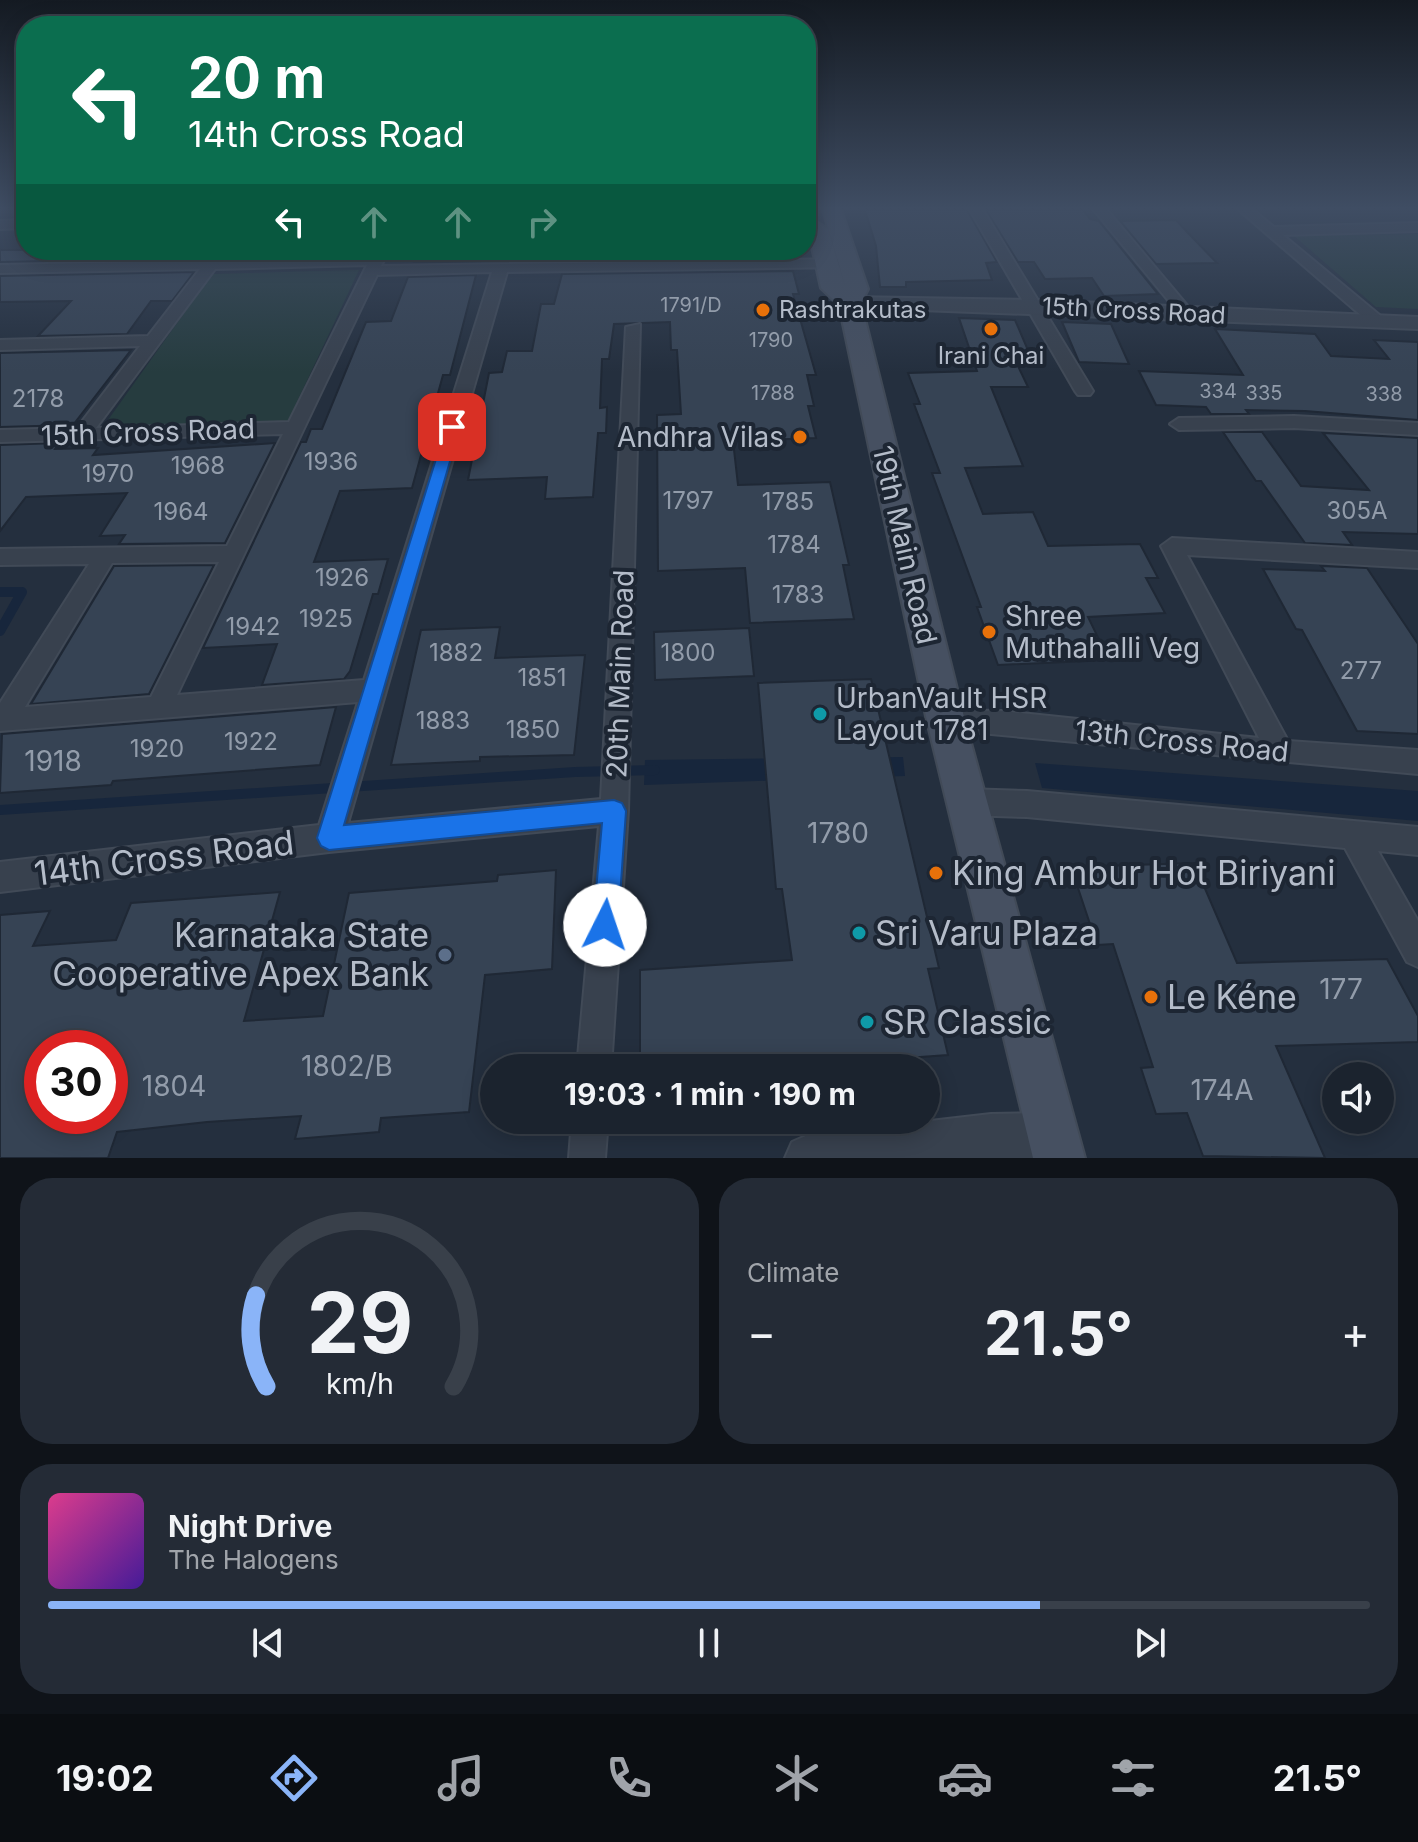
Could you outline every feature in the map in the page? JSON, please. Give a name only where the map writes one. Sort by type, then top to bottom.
[{"type":"main road","name":"19th Main Road","points":[[826,264],[832,288],[850,303],[957,766],[1056,1147]]},
{"type":"main road","name":"19th Main Road","points":[[849,264],[857,289],[850,303]]},
{"type":"street","points":[[0,269],[209,264]]},
{"type":"street","points":[[82,434],[211,264]]},
{"type":"street","points":[[158,709],[376,264]]},
{"type":"street","points":[[431,264],[501,268],[758,264]]},
{"type":"street","points":[[1009,264],[1084,391]]},
{"type":"street","points":[[1145,264],[1186,313]]},
{"type":"street","points":[[1309,264],[1377,321]]},
{"type":"street","points":[[329,838],[501,268]]},
{"type":"street","name":"15th Cross Road","points":[[850,303],[1034,306],[1418,323]]},
{"type":"street","name":"20th Main Road","points":[[595,1054],[614,811],[634,327]]},
{"type":"street","points":[[0,345],[153,341]]},
{"type":"street","points":[[1179,424],[1294,422],[1418,429]]},
{"type":"street","name":"15th Cross Road","points":[[0,436],[296,428]]},
{"type":"street","points":[[1280,752],[1172,546],[1418,560]]},
{"type":"street","points":[[0,557],[235,554]]},
{"type":"street","points":[[2,719],[106,555]]},
{"type":"street","points":[[2,719],[372,690]]},
{"type":"street","name":"13th Cross Road","points":[[957,766],[1002,722],[1280,752],[1418,762]]},
{"type":"street","points":[[957,766],[1027,804],[1418,841]]},
{"type":"street","name":"14th Cross Road","points":[[0,877],[329,838],[614,811]]},
{"type":"street","points":[[1353,835],[1418,951]]},
{"type":"street","points":[[587,1158],[589,1134]]},
{"type":"street","points":[[808,1158],[991,1137],[1056,1147]]},
{"type":"green space","points":[[1326,264],[1418,264],[1418,309],[1376,307]]},
{"type":"green space","points":[[359,270],[288,421],[103,427],[212,274]]},
{"type":"water","points":[[903,757],[905,776],[644,785],[645,760]]},
{"type":"water","points":[[1035,763],[1418,791],[1418,821],[1042,788]]},
{"type":"building","points":[[878,264],[986,264],[992,280],[906,282],[906,287],[880,287]]},
{"type":"building","points":[[1035,264],[1134,264],[1158,294],[1104,296],[1092,278],[1045,279]]},
{"type":"building","points":[[793,271],[799,294],[793,294],[816,375],[807,375],[814,406],[808,406],[816,438],[733,441],[738,485],[830,482],[849,565],[843,565],[854,619],[750,623],[745,568],[658,571],[657,415],[681,414],[677,350],[671,350],[670,322],[614,324],[609,359],[602,359],[600,408],[607,407],[606,433],[598,433],[593,497],[545,499],[547,477],[468,480],[489,373],[502,372],[507,351],[532,351],[541,304],[554,304],[562,274]]},
{"type":"building","points":[[194,272],[172,301],[151,301],[127,334],[38,336],[71,301],[0,302],[0,276]]},
{"type":"building","points":[[476,275],[450,375],[443,375],[412,488],[340,491],[314,562],[388,559],[378,594],[373,594],[350,671],[344,679],[262,685],[277,644],[203,648],[301,442],[306,442],[311,429],[322,429],[366,322],[391,321],[408,277]]},
{"type":"building","points":[[959,318],[1015,320],[1033,362],[1016,362],[1028,387],[991,387],[1023,466],[965,468],[983,514],[1033,512],[1048,546],[1140,544],[1158,578],[1146,578],[1165,613],[1088,617],[1109,660],[998,665],[977,607],[981,607],[932,473],[940,473],[914,404],[920,404],[908,373],[977,371]]},
{"type":"building","points":[[1062,322],[1111,324],[1129,364],[1079,362]]},
{"type":"building","points":[[1215,329],[1315,334],[1331,356],[1389,359],[1374,340],[1418,342],[1418,420],[1305,411],[1246,410],[1249,414],[1211,414],[1206,407],[1156,405],[1139,371],[1243,375]]},
{"type":"building","points":[[131,350],[73,425],[0,427],[0,353]]},
{"type":"building","points":[[1223,432],[1262,432],[1301,486],[1369,490],[1323,433],[1418,438],[1418,534],[1343,532],[1352,545],[1305,543],[1261,481],[1256,481]]},
{"type":"building","points":[[59,443],[55,449],[98,448],[93,455],[275,443],[225,543],[119,544],[125,535],[100,536],[127,493],[26,497],[0,531],[0,445]]},
{"type":"building","points":[[214,565],[149,694],[31,704],[114,566]]},
{"type":"building","points":[[1321,566],[1367,568],[1418,644],[1418,734],[1357,731],[1302,630],[1296,629],[1263,569],[1325,571]]},
{"type":"building","points":[[500,627],[495,658],[585,655],[574,755],[480,757],[480,761],[391,765],[421,630]]},
{"type":"building","points":[[749,628],[754,676],[655,680],[654,632]]},
{"type":"building","points":[[871,679],[939,968],[928,969],[948,1055],[640,1054],[640,970],[792,960],[782,889],[776,889],[758,683]]},
{"type":"building","points":[[336,707],[320,765],[0,793],[2,734]]},
{"type":"building","points":[[1194,863],[1237,963],[1387,959],[1418,1016],[1418,1042],[1276,1046],[1325,1158],[1203,1156],[1187,1113],[1156,1114],[1141,1068],[1153,1067],[1113,944],[1097,945],[1071,867]]},
{"type":"building","points":[[556,870],[552,969],[485,975],[469,1112],[381,1118],[379,1132],[295,1139],[301,1116],[128,1131],[128,1030],[24,1030],[24,1134],[116,1134],[108,1158],[0,1158],[0,915],[50,911],[33,946],[116,940],[131,903],[280,892],[244,1021],[323,1016],[349,893],[497,881],[498,875]]},
{"type":"waterway","points":[[0,592],[22,592],[0,631]]},
{"type":"waterway","points":[[0,810],[575,772],[655,770]]},
{"type":"place","name":"Rashtrakutas","points":[[763,310]]},
{"type":"place","name":"Irani Chai","points":[[991,329]]},
{"type":"place","name":"Andhra Vilas","points":[[800,437]]},
{"type":"place","name":"Shree Muthahalli Veg","points":[[989,632]]},
{"type":"place","name":"UrbanVault HSR Layout 1781","points":[[820,714]]},
{"type":"place","name":"King Ambur Hot Biriyani","points":[[936,873]]},
{"type":"place","name":"Sri Varu Plaza","points":[[859,933]]},
{"type":"place","name":"Karnataka State Cooperative Apex Bank","points":[[445,955]]},
{"type":"place","name":"Le Kéne","points":[[1151,997]]},
{"type":"place","name":"SR Classic","points":[[867,1022]]},
{"type":"route","points":[[452,427],[329,838],[614,811],[605,925]]}]
